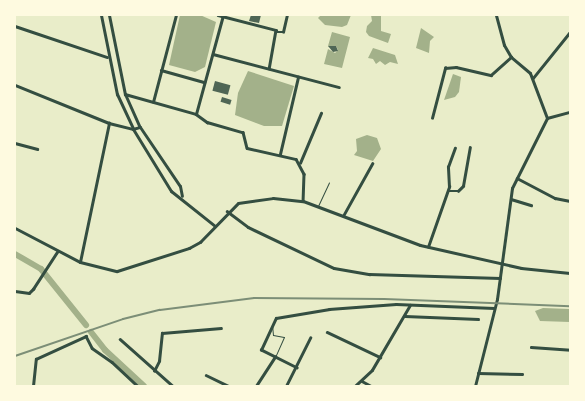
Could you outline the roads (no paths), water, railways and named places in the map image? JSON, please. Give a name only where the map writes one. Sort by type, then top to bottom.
[{"type":"street","points":[[101,15],[107,57],[117,94],[133,129],[171,190],[182,197],[215,226]]},
{"type":"street","points":[[109,15],[125,94],[140,127],[180,186],[182,197]]},
{"type":"street","points":[[153,102],[176,15]]},
{"type":"street","points":[[218,15],[272,28],[276,32],[283,32],[287,15]]},
{"type":"street","points":[[475,386],[501,278],[511,198],[517,178],[547,118],[533,78],[511,57],[500,35],[496,15]]},
{"type":"street","points":[[196,114],[223,16]]},
{"type":"street","points":[[15,26],[107,57]]},
{"type":"street","points":[[269,68],[276,32]]},
{"type":"street","points":[[533,78],[570,32]]},
{"type":"street","points":[[213,54],[339,87]]},
{"type":"street","points":[[432,118],[443,71],[447,67],[491,75],[511,57]]},
{"type":"street","points":[[161,70],[204,82]]},
{"type":"street","points":[[280,154],[298,77]]},
{"type":"street","points":[[15,85],[109,123],[133,129],[140,127]]},
{"type":"street","points":[[125,94],[196,114],[208,122],[242,132],[244,146],[280,154],[300,163]]},
{"type":"street","points":[[303,201],[304,174],[300,163],[321,112]]},
{"type":"street","points":[[547,118],[570,112]]},
{"type":"street","points":[[80,262],[109,123]]},
{"type":"street","points":[[15,143],[37,149]]},
{"type":"street","points":[[428,247],[448,191],[448,167],[455,148]]},
{"type":"street","points":[[448,191],[458,191],[463,186],[470,148]]},
{"type":"street","points":[[343,216],[372,164]]},
{"type":"street","points":[[517,178],[547,195],[570,201]]},
{"type":"street","points":[[15,228],[57,252],[109,271],[127,269],[189,248],[215,226],[227,211],[238,204],[256,198],[303,201],[396,238],[428,247],[502,264],[570,273]]},
{"type":"street","points":[[511,198],[531,205]]},
{"type":"street","points":[[227,211],[248,227],[334,268],[369,274],[501,278]]},
{"type":"street","points":[[15,291],[29,293],[57,252]]},
{"type":"street","points":[[297,368],[260,348],[276,318],[329,309],[410,305],[494,308]]},
{"type":"street","points":[[355,386],[380,357],[410,305]]},
{"type":"street","points":[[405,316],[478,319]]},
{"type":"street","points":[[154,371],[159,361],[162,333],[221,328]]},
{"type":"street","points":[[327,332],[380,357]]},
{"type":"street","points":[[34,386],[36,359],[86,336],[92,348],[112,362],[136,386]]},
{"type":"street","points":[[286,386],[297,368],[310,338]]},
{"type":"street","points":[[120,340],[173,386]]},
{"type":"street","points":[[531,347],[570,350]]},
{"type":"street","points":[[256,386],[274,357]]},
{"type":"street","points":[[478,373],[522,374]]},
{"type":"street","points":[[206,375],[229,386]]},
{"type":"street","points":[[362,380],[371,386]]},
{"type":"lane","points":[[318,206],[329,182]]},
{"type":"lane","points":[[272,324],[273,335],[284,337],[274,357]]},
{"type":"waterway","points":[[15,254],[41,269],[86,325]]},
{"type":"waterway","points":[[91,332],[105,350],[144,386]]},
{"type":"railway","points":[[15,356],[123,319],[160,310],[254,298],[384,299],[570,306]]}]
